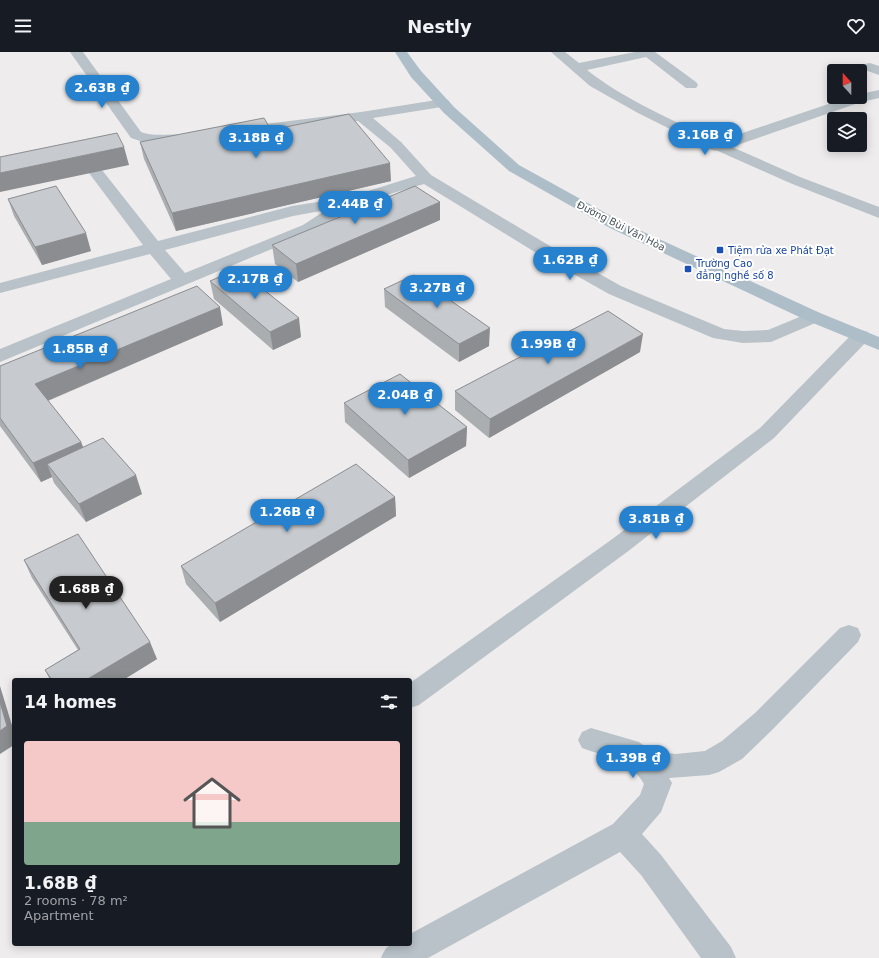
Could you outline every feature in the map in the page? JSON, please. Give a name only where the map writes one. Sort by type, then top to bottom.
[{"type":"main road","name":"Đường Bùi Văn Hòa","points":[[401,52],[416,74],[443,103],[514,168],[616,225],[814,317],[870,340]]},
{"type":"street","points":[[76,52],[136,135],[149,140],[196,137]]},
{"type":"street","points":[[557,52],[595,83],[642,110],[717,147],[795,180],[879,212]]},
{"type":"street","points":[[576,68],[648,53],[691,85]]},
{"type":"street","points":[[717,147],[857,99],[879,94]]},
{"type":"street","points":[[227,133],[361,116],[443,103]]},
{"type":"street","points":[[361,116],[396,145],[426,178],[538,246],[615,290],[720,334],[743,338],[771,336],[814,317]]},
{"type":"street","points":[[96,172],[154,248],[183,281]]},
{"type":"street","points":[[0,288],[292,211],[351,201],[426,178]]},
{"type":"street","points":[[0,356],[308,228],[351,201]]},
{"type":"street","points":[[412,696],[619,546],[767,433],[870,340]]},
{"type":"street","points":[[646,763],[676,766],[709,763],[732,750],[764,721],[849,635]]},
{"type":"street","points":[[397,958],[598,849],[622,834],[651,803],[658,783],[646,763],[629,751],[591,740]]},
{"type":"street","points":[[622,834],[651,865],[720,958]]},
{"type":"building","points":[[349,114],[390,163],[172,213],[140,142],[264,118],[271,130]]},
{"type":"building","points":[[117,133],[124,147],[0,173],[0,157]]},
{"type":"building","points":[[56,186],[86,233],[35,247],[8,199]]},
{"type":"building","points":[[415,186],[440,202],[296,264],[272,245]]},
{"type":"building","points":[[238,269],[299,318],[270,332],[210,281]]},
{"type":"building","points":[[414,275],[490,328],[459,344],[384,289]]},
{"type":"building","points":[[197,286],[220,307],[35,384],[81,442],[33,463],[0,418],[0,366]]},
{"type":"building","points":[[608,311],[643,334],[490,419],[455,391]]},
{"type":"building","points":[[400,374],[467,427],[408,460],[344,403]]},
{"type":"building","points":[[103,438],[136,475],[79,504],[47,464]]},
{"type":"building","points":[[356,464],[395,497],[215,603],[181,566]]},
{"type":"building","points":[[78,534],[150,642],[89,678],[51,678],[45,670],[80,649],[24,560]]},
{"type":"building","points":[[0,702],[7,726],[0,731]]},
{"type":"place","name":"Tiệm rửa xe Phát Đạt","points":[[720,250]]},
{"type":"place","name":"Trường Cao đẳng nghề số 8","points":[[688,269]]}]
